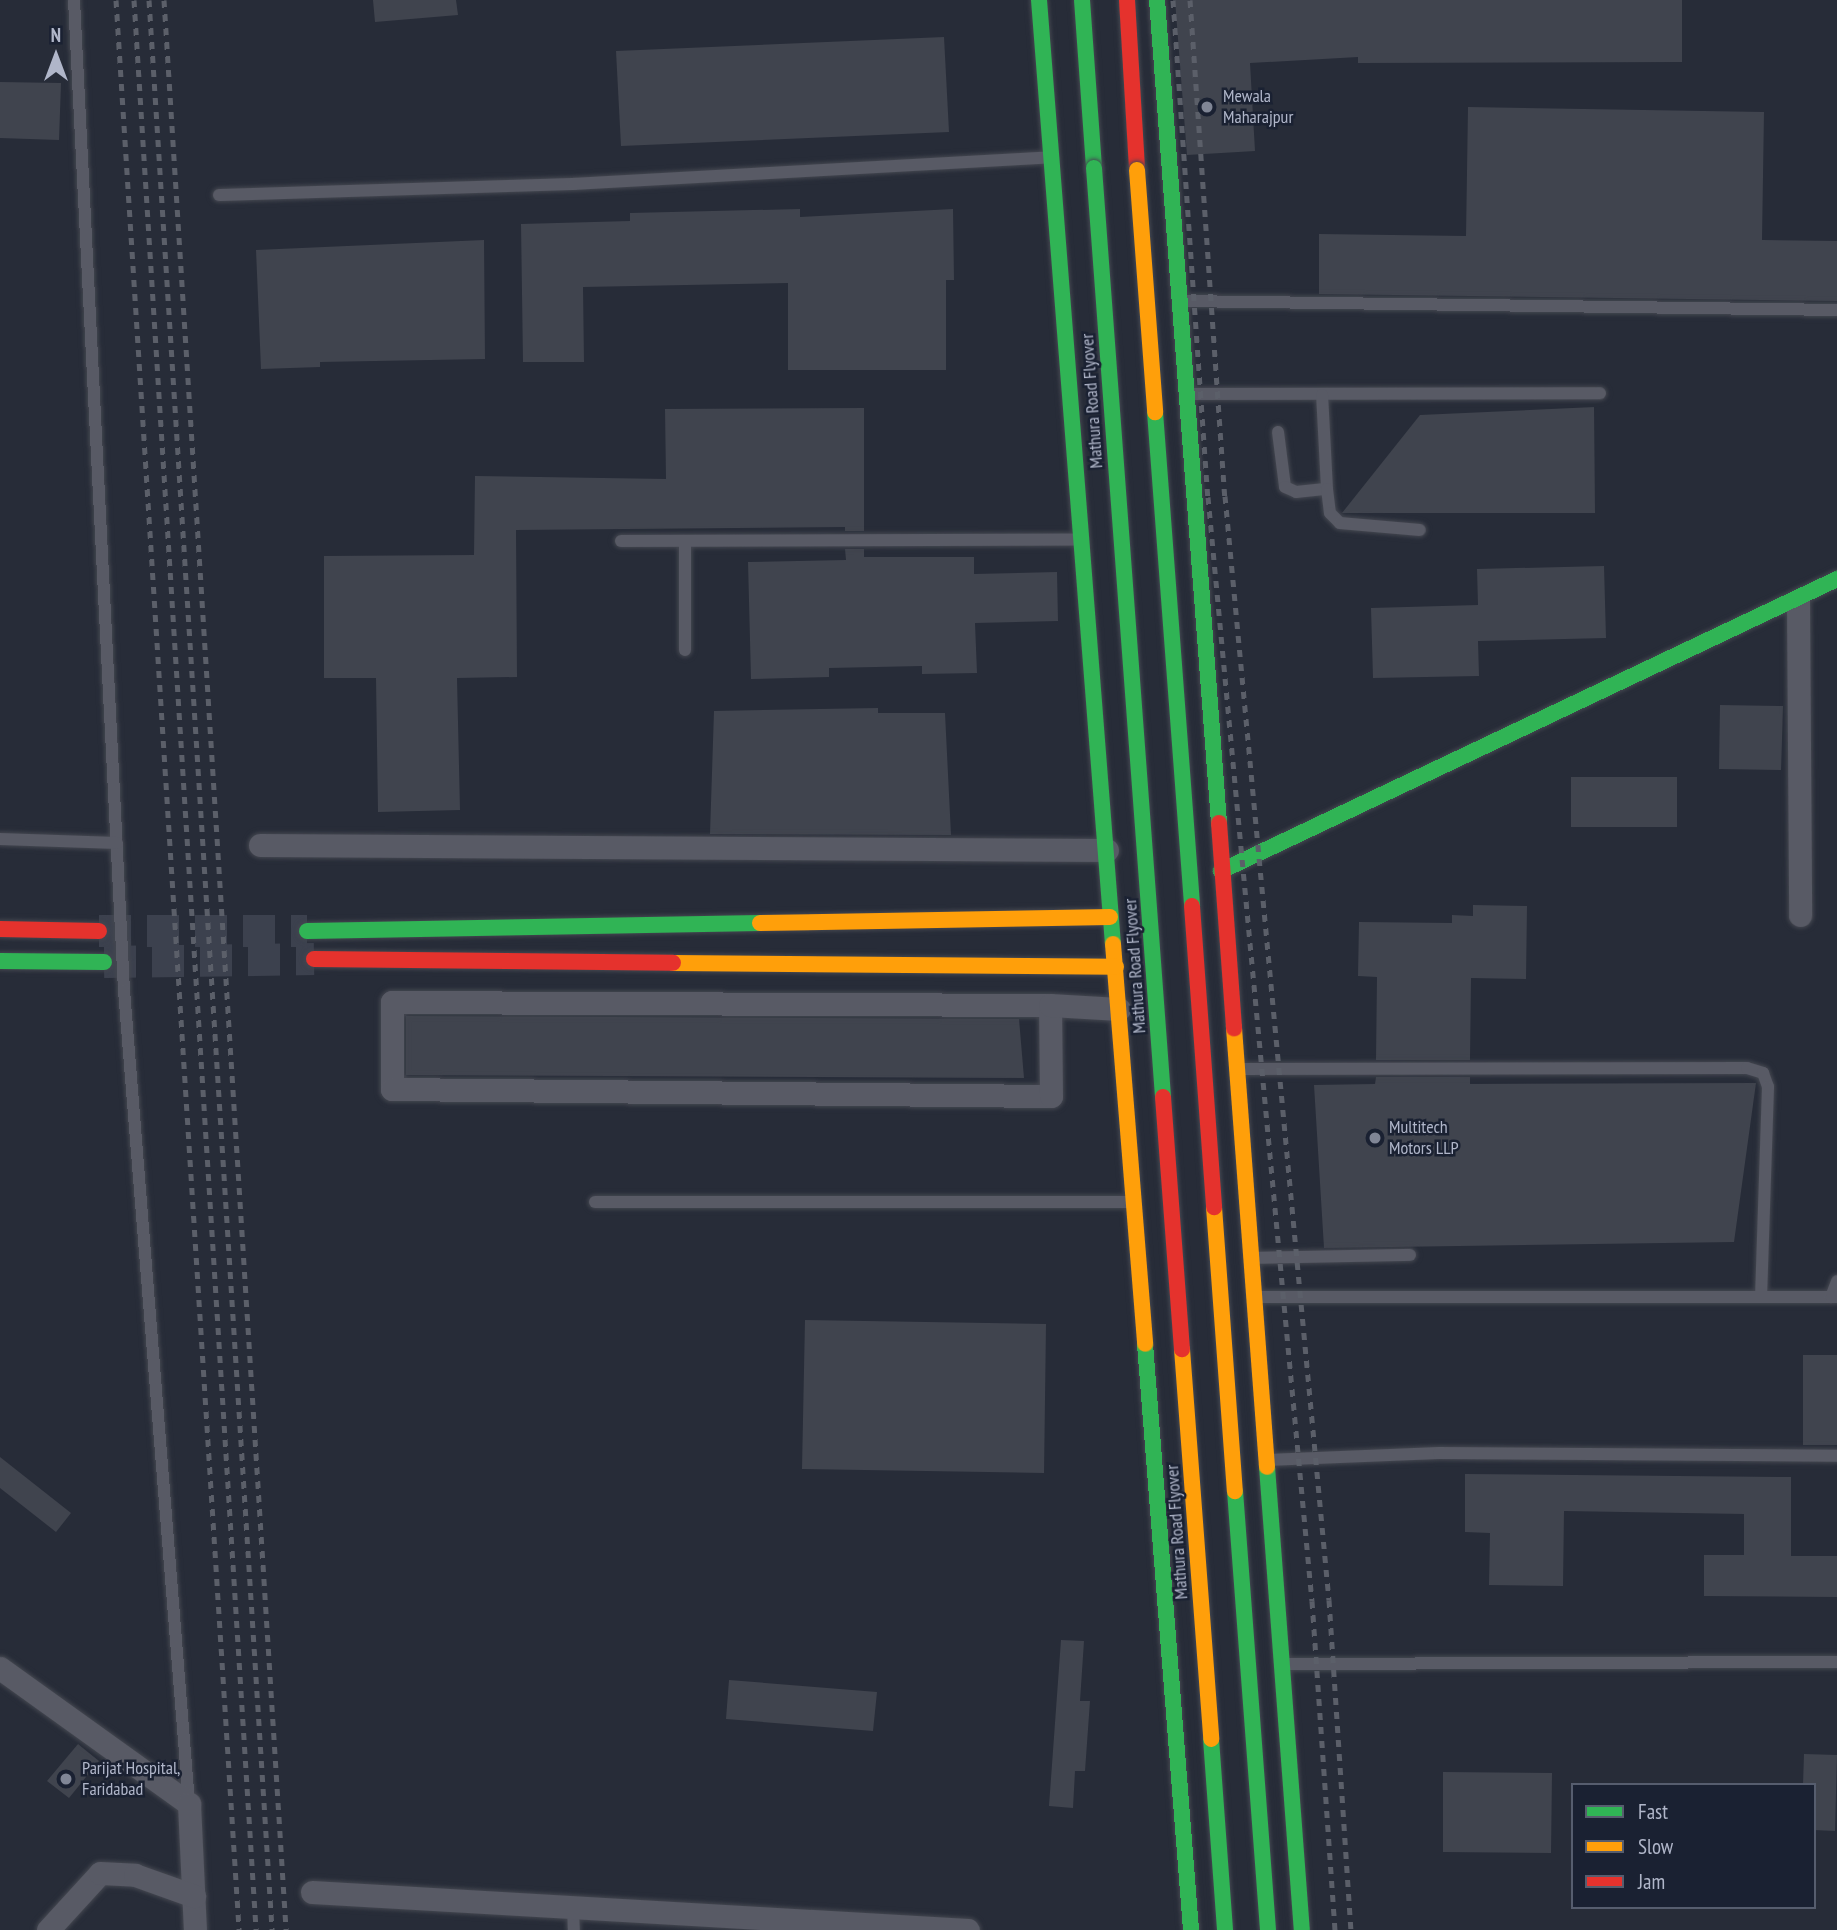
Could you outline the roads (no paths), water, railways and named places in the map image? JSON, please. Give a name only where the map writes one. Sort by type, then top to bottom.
[{"type":"main road","points":[[1039,0],[1191,1930]]},
{"type":"main road","name":"Mathura Road Flyover","points":[[1082,0],[1225,1930]]},
{"type":"main road","points":[[1127,0],[1137,170],[1268,1930]]},
{"type":"main road","points":[[1157,0],[1184,394],[1301,1930]]},
{"type":"main road","points":[[1221,871],[1798,601],[1837,579]]},
{"type":"main road","points":[[307,930],[1110,917]]},
{"type":"main road","points":[[0,929],[99,931]]},
{"type":"main road","points":[[314,959],[1116,967]]},
{"type":"main road","points":[[0,961],[104,962]]},
{"type":"main road","points":[[1134,1202],[1245,1196]]},
{"type":"street","points":[[1798,601],[1800,915]]},
{"type":"street","points":[[260,845],[1107,850]]},
{"type":"street","points":[[1050,1005],[1051,1096],[392,1089],[391,1002],[1050,1005],[1119,1009]]},
{"type":"street","points":[[0,1668],[190,1804],[195,1930]]},
{"type":"street","points":[[48,1930],[100,1873],[135,1875],[194,1896]]},
{"type":"street","points":[[312,1892],[573,1907],[775,1924],[968,1930]]},
{"type":"lane","points":[[74,0],[117,844],[190,1804]]},
{"type":"lane","points":[[219,195],[574,184],[1053,157]]},
{"type":"lane","points":[[1178,301],[1837,310]]},
{"type":"lane","points":[[1184,394],[1322,396],[1600,393]]},
{"type":"lane","points":[[1322,396],[1330,513],[1340,523],[1420,530]]},
{"type":"lane","points":[[1278,432],[1285,487],[1296,492],[1327,489]]},
{"type":"lane","points":[[621,541],[1083,539]]},
{"type":"lane","points":[[685,541],[685,650]]},
{"type":"lane","points":[[0,839],[117,844]]},
{"type":"lane","points":[[1236,1069],[1747,1068],[1763,1073],[1768,1087],[1761,1297]]},
{"type":"lane","points":[[594,1202],[1134,1202]]},
{"type":"lane","points":[[1250,1258],[1410,1255]]},
{"type":"lane","points":[[1253,1297],[1834,1297],[1837,1281]]},
{"type":"lane","points":[[1265,1460],[1439,1453],[1837,1456]]},
{"type":"lane","points":[[1280,1664],[1837,1662]]},
{"type":"lane","points":[[573,1907],[573,1930]]},
{"type":"tunnel","points":[[99,931],[307,931]]},
{"type":"tunnel","points":[[104,962],[314,959]]},
{"type":"railway","points":[[116,0],[239,1930]]},
{"type":"railway","points":[[134,0],[256,1930]]},
{"type":"railway","points":[[149,0],[272,1930]]},
{"type":"railway","points":[[164,0],[286,1930]]},
{"type":"railway","points":[[1173,0],[1208,497],[1312,1601],[1335,1930]]},
{"type":"railway","points":[[1190,0],[1225,496],[1329,1600],[1351,1930]]},
{"type":"place","name":"Mewala Maharajpur","points":[[1207,107]]},
{"type":"place","name":"Multitech Motors LLP","points":[[1375,1138]]},
{"type":"place","name":"Parijat Hospital, Faridabad","points":[[66,1779]]}]
